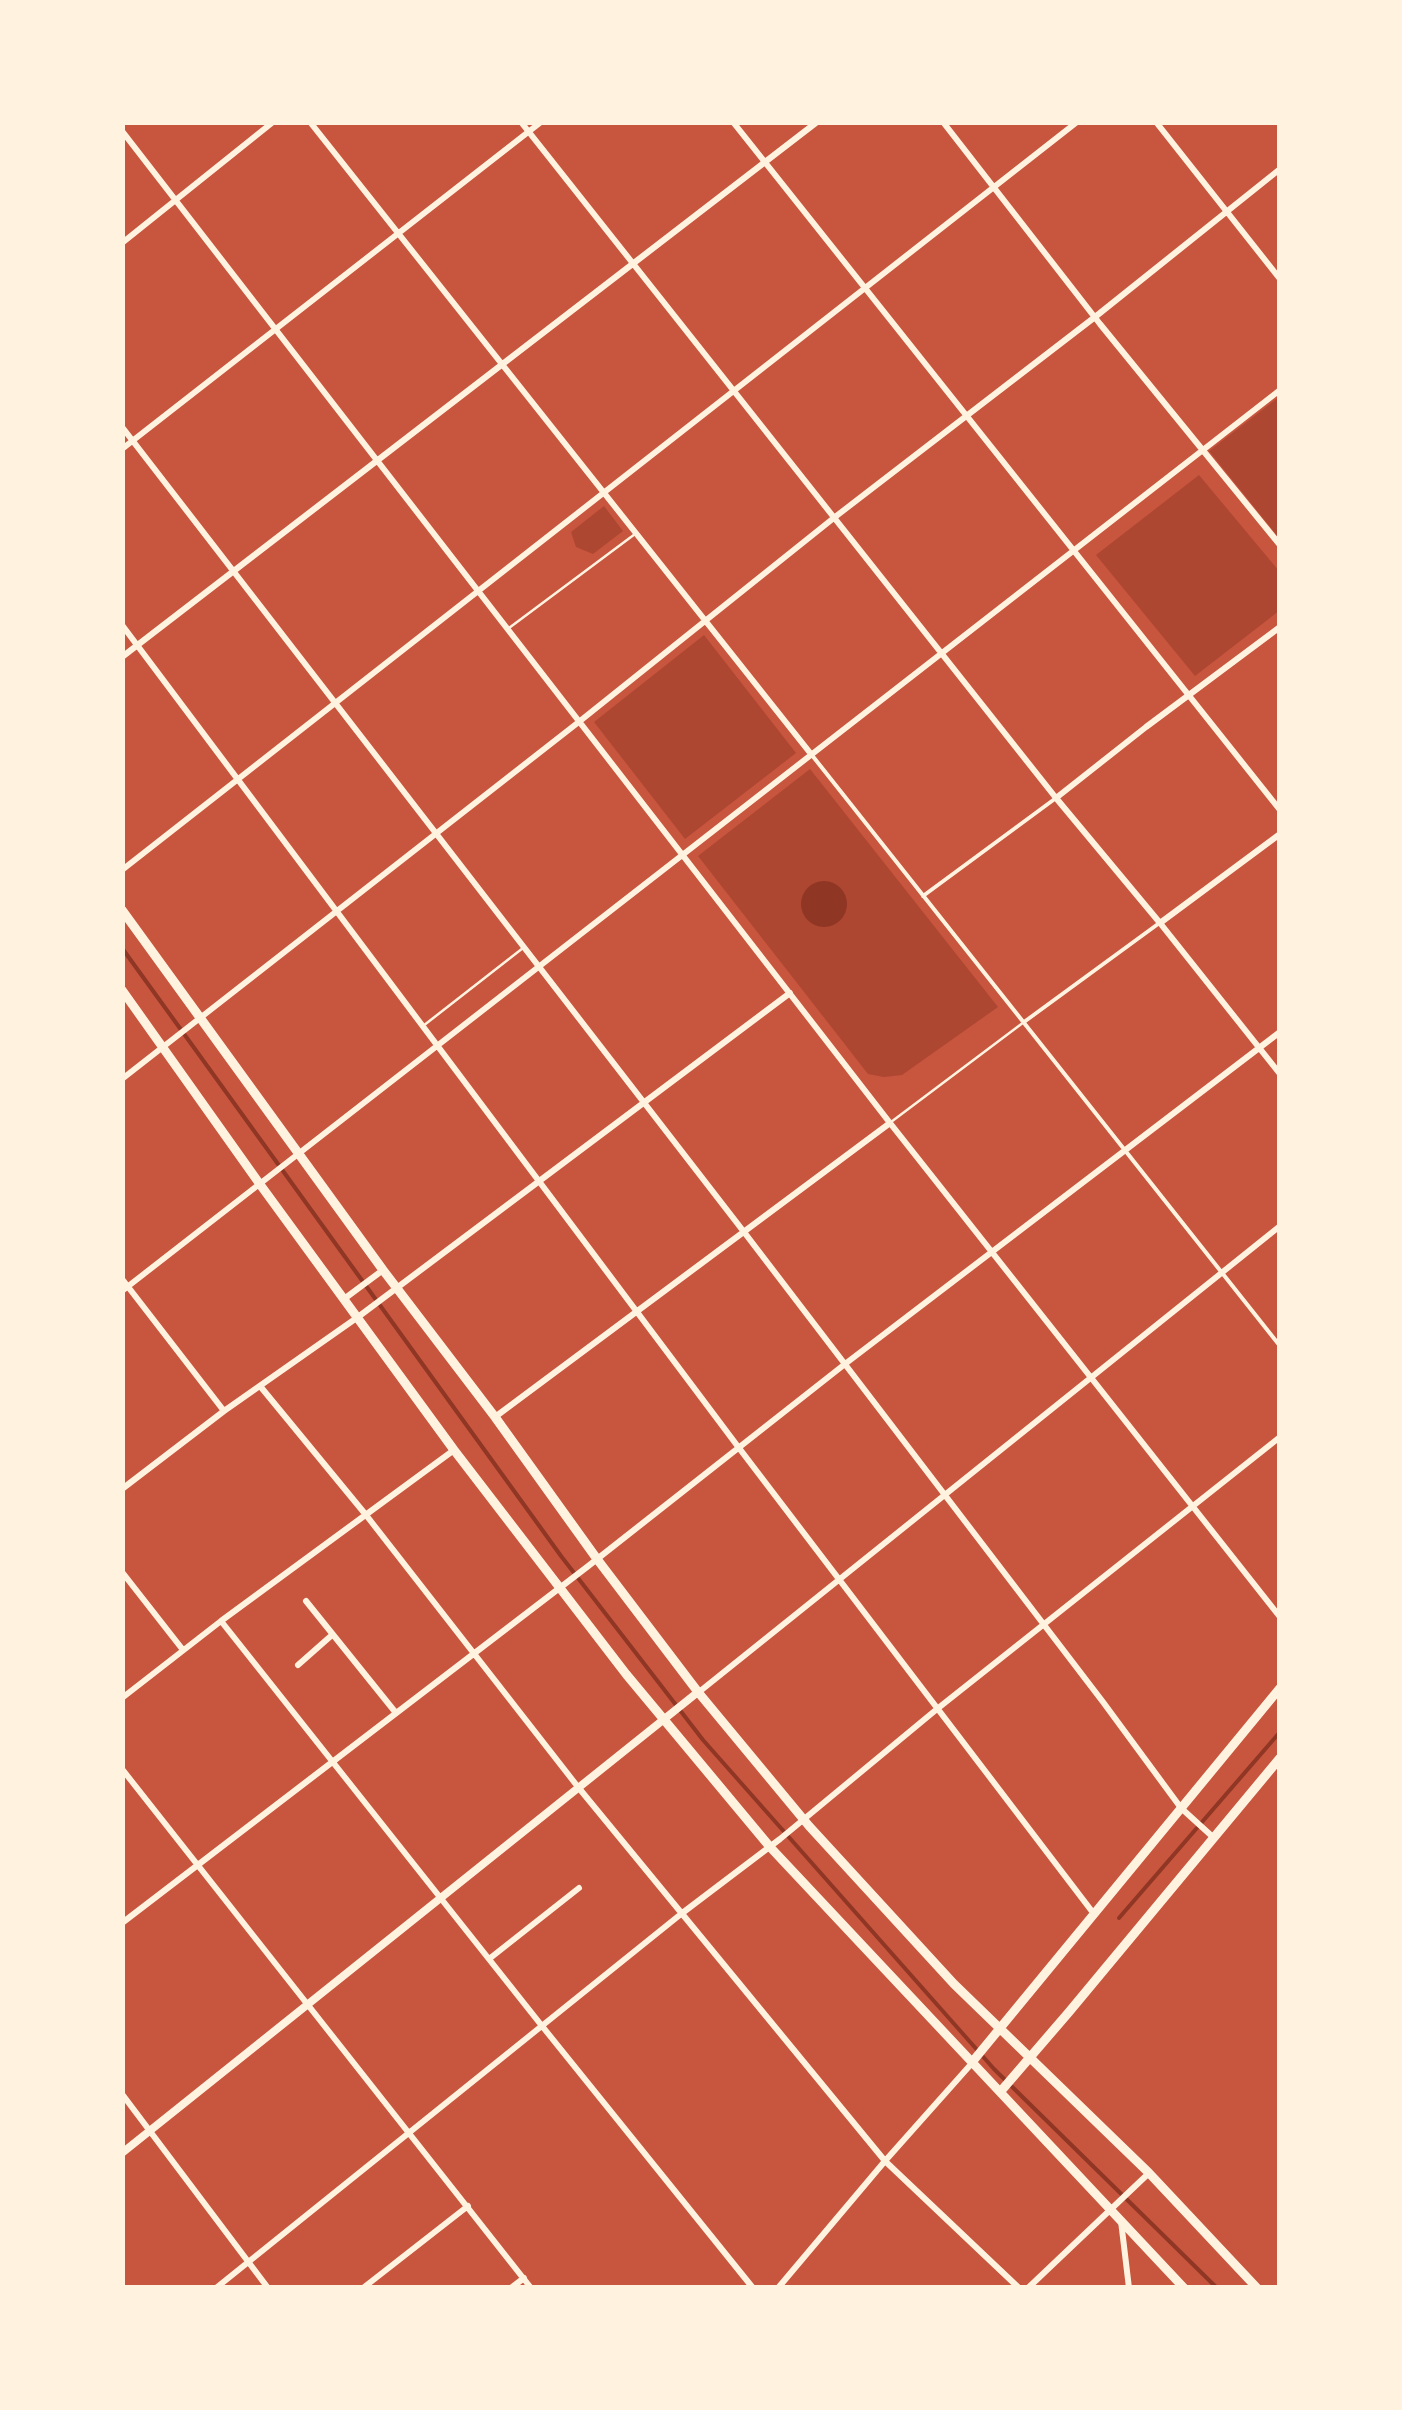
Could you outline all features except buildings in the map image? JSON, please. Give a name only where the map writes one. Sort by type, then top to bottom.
[{"type":"main road","points":[[122,910],[197,1022],[379,1273],[396,1287],[495,1417],[694,1695],[800,1823],[998,2031],[1257,2288]]},
{"type":"main road","points":[[122,990],[259,1183],[362,1314],[454,1450],[770,1847],[1004,2087],[1115,2206],[1121,2220],[1184,2288]]},
{"type":"main road","points":[[976,2058],[1184,1812],[1280,1688]]},
{"type":"main road","points":[[1004,2087],[1210,1835],[1280,1758]]},
{"type":"street","points":[[122,243],[273,122]]},
{"type":"street","points":[[310,122],[1280,1346]]},
{"type":"street","points":[[521,122],[1056,798],[1280,1074]]},
{"type":"street","points":[[122,449],[542,122]]},
{"type":"street","points":[[734,122],[1280,810]]},
{"type":"street","points":[[122,657],[817,122]]},
{"type":"street","points":[[943,122],[1280,544]]},
{"type":"street","points":[[122,870],[1077,122]]},
{"type":"street","points":[[1156,122],[1280,279]]},
{"type":"street","points":[[122,131],[890,1123],[1280,1618]]},
{"type":"street","points":[[122,1078],[1280,169]]},
{"type":"street","points":[[125,1289],[1280,390]]},
{"type":"street","points":[[122,427],[744,1232],[1184,1812],[1210,1835]]},
{"type":"street","points":[[122,625],[1094,1914]]},
{"type":"street","points":[[923,896],[1280,627]]},
{"type":"street","points":[[1024,1022],[1280,834]]},
{"type":"street","points":[[122,1489],[790,993]]},
{"type":"street","points":[[122,1923],[1280,1032]]},
{"type":"street","points":[[495,1417],[890,1123]]},
{"type":"street","points":[[122,2154],[1280,1226]]},
{"type":"street","points":[[348,1296],[379,1273]]},
{"type":"street","points":[[122,1279],[125,1289],[224,1412]]},
{"type":"street","points":[[260,1386],[366,1515],[578,1788],[885,2161],[1019,2288]]},
{"type":"street","points":[[216,2288],[1280,1436]]},
{"type":"street","points":[[122,1698],[454,1450]]},
{"type":"street","points":[[122,1572],[183,1650]]},
{"type":"street","points":[[306,1602],[396,1714]]},
{"type":"street","points":[[221,1621],[753,2288]]},
{"type":"street","points":[[298,1665],[332,1635]]},
{"type":"street","points":[[122,1769],[531,2288]]},
{"type":"street","points":[[488,1959],[579,1888]]},
{"type":"street","points":[[778,2288],[976,2058]]},
{"type":"street","points":[[122,2094],[268,2288]]},
{"type":"street","points":[[1028,2288],[1147,2175]]},
{"type":"street","points":[[363,2288],[468,2206]]},
{"type":"street","points":[[1121,2220],[1129,2288]]},
{"type":"street","points":[[511,2288],[524,2278]]},
{"type":"lane","points":[[508,629],[636,533]]},
{"type":"lane","points":[[422,1026],[524,947]]},
{"type":"lane","points":[[890,1123],[1024,1022]]},
{"type":"shaded area","points":[[1279,397],[1279,538],[1209,451]]},
{"type":"shaded area","points":[[1199,475],[1279,571],[1279,611],[1195,676],[1096,555]]},
{"type":"shaded area","points":[[604,506],[623,531],[593,554],[576,547],[571,532]]},
{"type":"shaded area","points":[[704,635],[796,753],[685,839],[594,722]]},
{"type":"shaded area","points":[[810,769],[998,1007],[902,1075],[868,1074],[698,856]]},
{"type":"shaded area","points":[[824,881],[840,888],[847,904],[840,920],[824,927],[808,920],[801,904],[808,888]]},
{"type":"waterway","points":[[122,948],[561,1556],[703,1740],[994,2069],[1217,2288]]},
{"type":"waterway","points":[[1119,1918],[1280,1732]]}]
